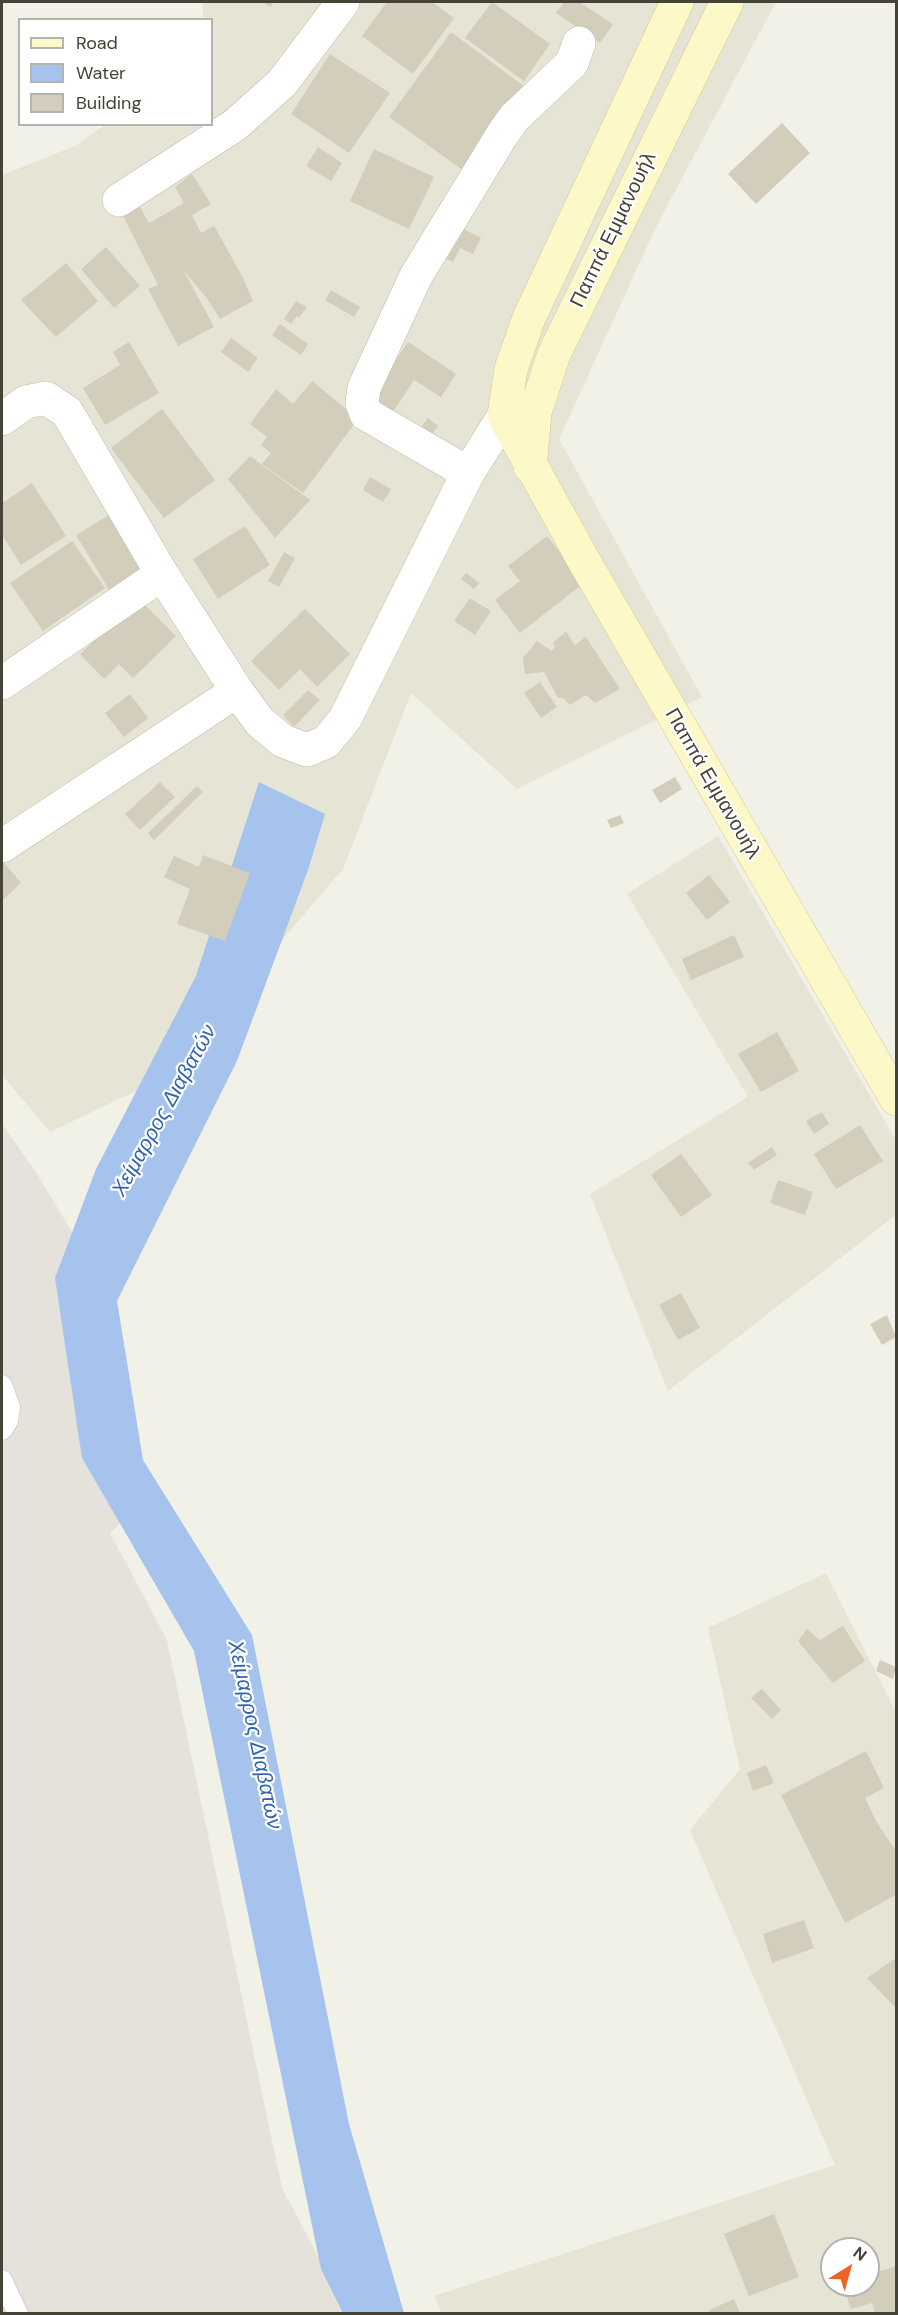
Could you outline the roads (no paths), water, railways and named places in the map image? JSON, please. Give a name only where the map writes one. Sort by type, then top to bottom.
[{"type":"street","points":[[119,200],[235,125],[282,84],[343,2]]},
{"type":"street","name":"Παππά Εμμανουήλ","points":[[677,2],[529,318],[511,369],[504,416],[530,467],[812,957],[897,1099]]},
{"type":"street","name":"Παππά Εμμανουήλ","points":[[530,467],[535,412],[554,354],[727,2]]},
{"type":"street","points":[[468,473],[366,414],[362,403],[364,388],[416,276],[502,135],[514,118],[572,63],[579,43]]},
{"type":"street","points":[[2,419],[26,402],[46,398],[67,412],[162,574],[237,692],[260,722],[283,741],[307,750],[326,742],[345,720],[468,473],[504,416]]},
{"type":"street","points":[[2,683],[162,574]]},
{"type":"street","points":[[2,846],[237,692]]},
{"type":"lane","points":[[2,1385],[10,1407],[8,1421],[2,1430]]},
{"type":"lane","points":[[2,2280],[18,2313]]},
{"type":"water","name":"Χείμαρρος Διαβατών","points":[[259,782],[325,814],[308,870],[237,1061],[117,1301],[143,1460],[252,1635],[349,2124],[404,2313],[343,2313],[321,2269],[194,1651],[82,1458],[55,1278],[96,1169],[196,976]]}]
